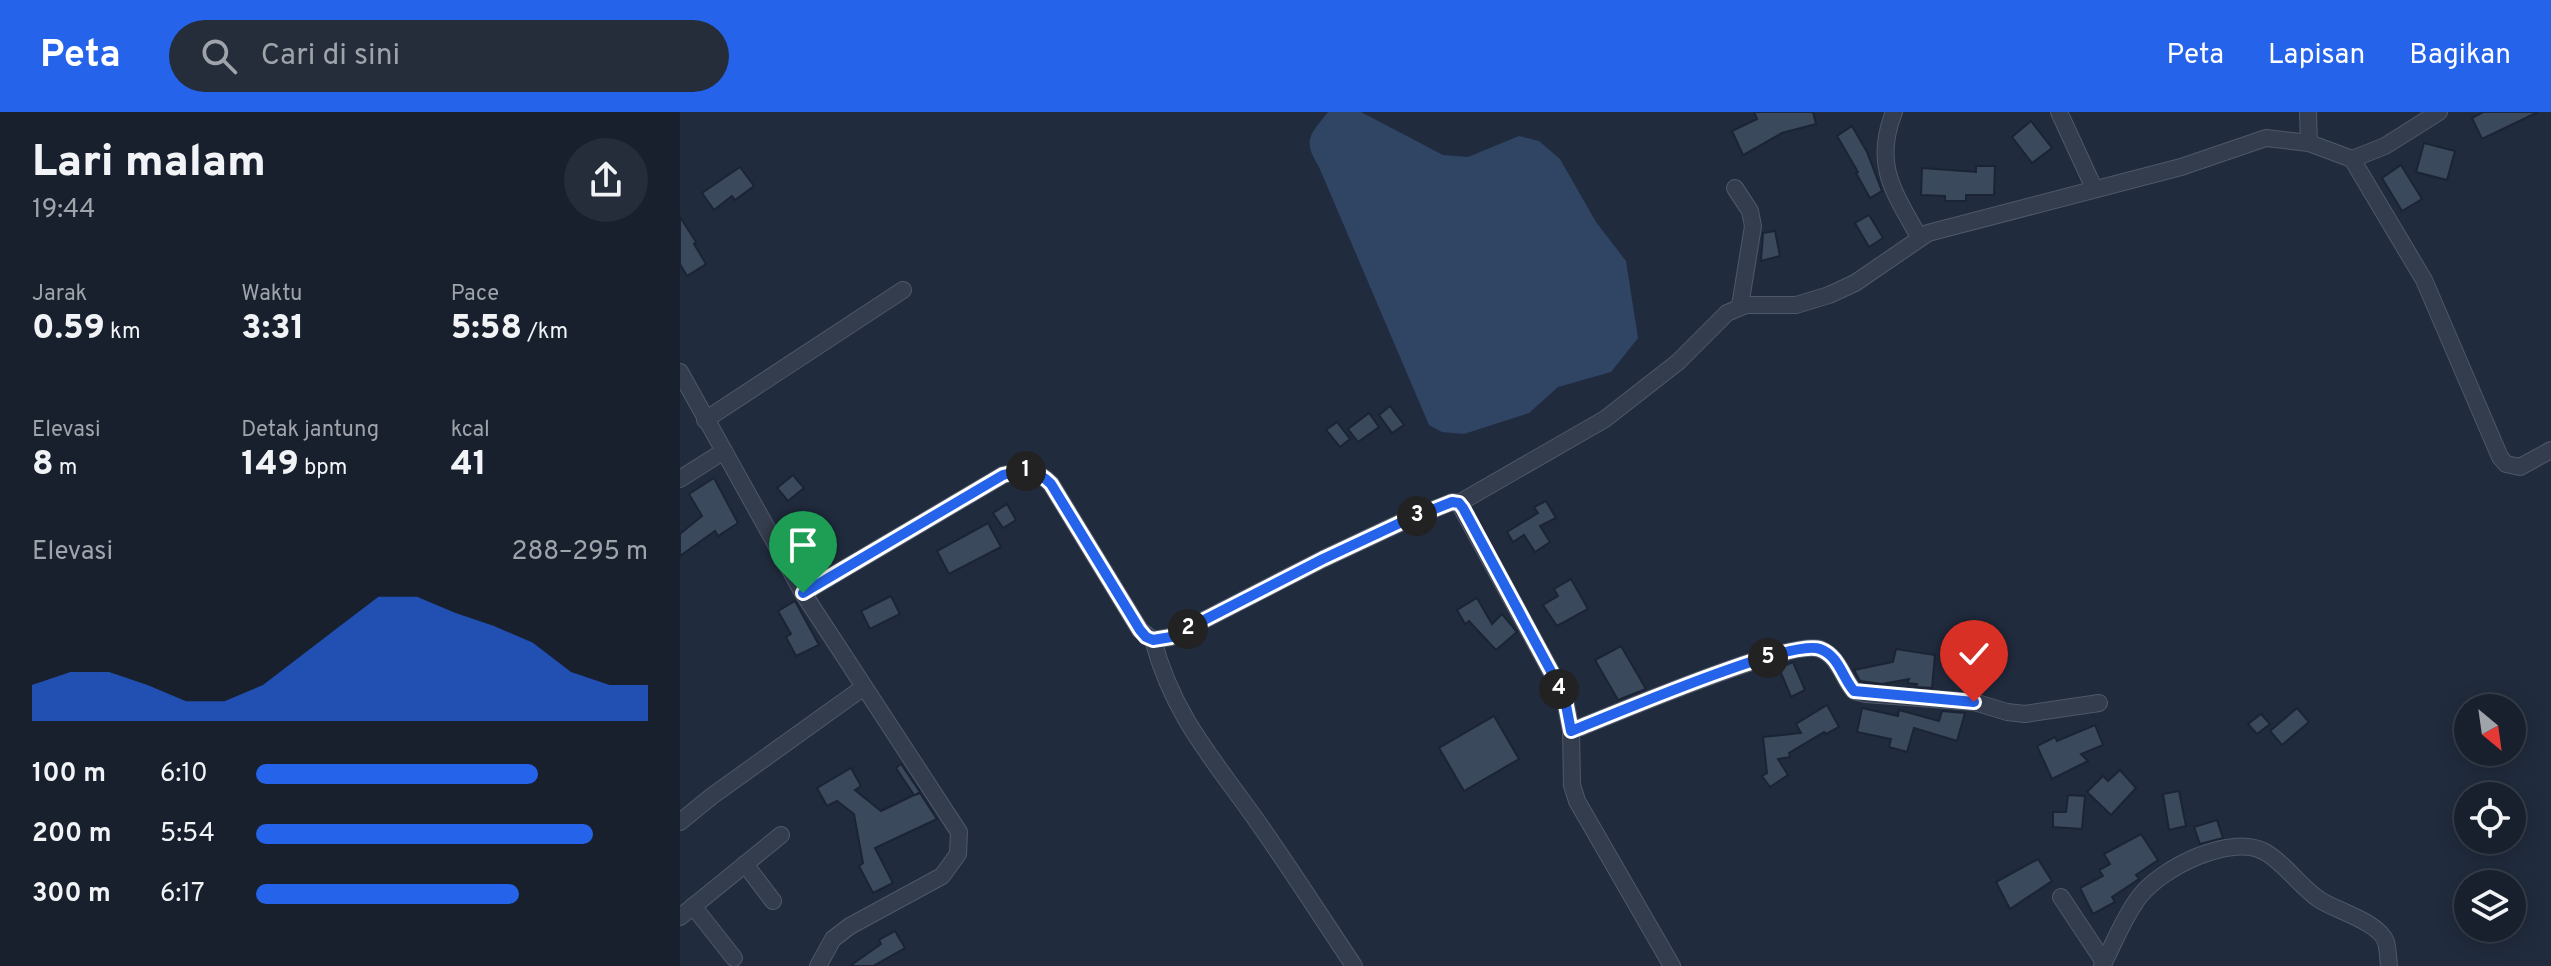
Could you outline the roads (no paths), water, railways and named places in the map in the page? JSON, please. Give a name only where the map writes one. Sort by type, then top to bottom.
[{"type":"street","points":[[1894,112],[1884,152],[1886,171],[1919,237]]},
{"type":"street","points":[[2059,112],[2094,188]]},
{"type":"street","points":[[2308,112],[2309,143]]},
{"type":"street","points":[[2352,159],[2385,146],[2439,112]]},
{"type":"street","points":[[803,593],[1003,475],[1030,472],[1041,475],[1051,484],[1140,630],[1153,640],[1171,637],[1402,522],[1452,502],[1459,503],[1605,419],[1678,362],[1718,319],[1740,306],[1796,305],[1829,295],[1855,283],[1919,237],[2181,167],[2266,138],[2309,143],[2352,159],[2424,280],[2500,457],[2506,464],[2520,467],[2551,450]]},
{"type":"street","points":[[1735,188],[1750,211],[1753,226],[1740,306]]},
{"type":"street","points":[[705,420],[903,290]]},
{"type":"street","points":[[680,372],[803,593],[959,832],[958,854],[942,876],[850,926],[833,939],[818,966]]},
{"type":"street","points":[[680,479],[724,451]]},
{"type":"street","points":[[1459,503],[1553,675],[1566,705],[1571,731],[1572,785],[1577,801],[1672,966]]},
{"type":"street","points":[[1153,640],[1162,672],[1197,741],[1252,814],[1354,966]]},
{"type":"street","points":[[1571,731],[1748,662],[1808,649],[1820,649],[1840,665],[1854,691],[1866,694],[1974,702],[2025,714],[2099,703]]},
{"type":"street","points":[[680,822],[864,687]]},
{"type":"street","points":[[734,958],[687,912],[781,835]]},
{"type":"street","points":[[2103,964],[2136,900],[2149,884],[2198,857],[2231,847],[2249,846],[2276,860],[2319,900],[2374,927],[2385,940],[2389,966]]},
{"type":"street","points":[[745,864],[773,901]]},
{"type":"street","points":[[2061,897],[2103,964]]},
{"type":"water","points":[[1328,112],[1361,112],[1443,155],[1468,157],[1519,136],[1539,141],[1560,159],[1596,222],[1626,261],[1638,338],[1611,372],[1558,387],[1529,413],[1464,434],[1442,432],[1429,425],[1311,150],[1310,138]]}]
